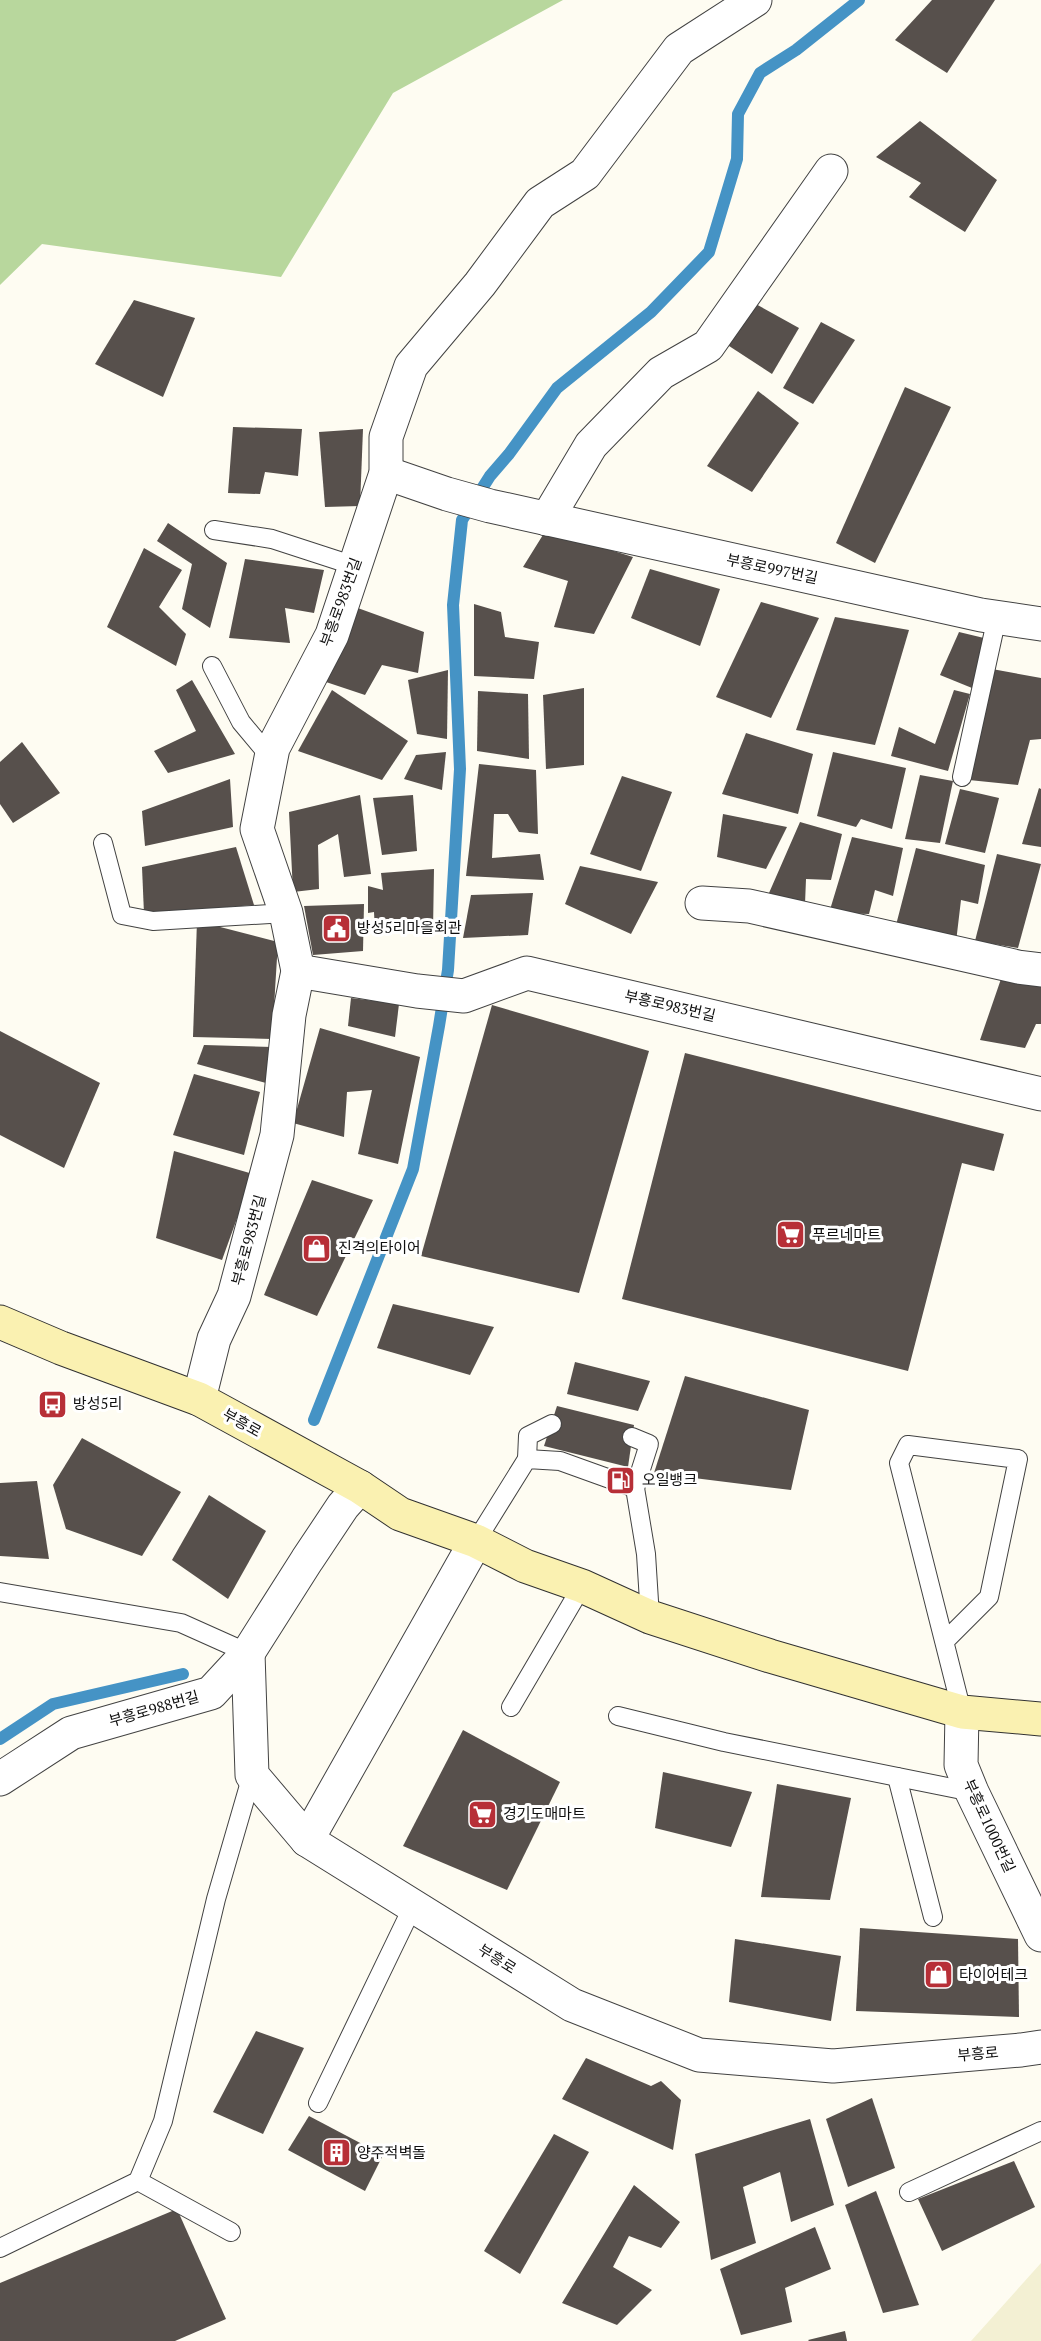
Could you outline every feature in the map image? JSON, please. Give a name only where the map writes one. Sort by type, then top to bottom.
[{"type":"main road","name":"부흥로","points":[[0,1322],[61,1348],[199,1399],[360,1487],[400,1514],[476,1541],[525,1566],[582,1586],[650,1617],[781,1659],[962,1712],[1038,1713]]},
{"type":"street","name":"부흥로983번길","points":[[199,1399],[214,1339],[234,1296],[277,1135],[289,1015],[298,971],[286,913],[257,829],[273,748],[332,635],[386,473],[386,437],[411,366],[480,284],[540,203],[585,174],[679,49],[755,0]]},
{"type":"street","points":[[547,519],[591,444],[661,373],[708,346],[831,171]]},
{"type":"street","name":"부흥로997번길","points":[[386,473],[490,506],[997,617],[1041,624]]},
{"type":"street","points":[[702,903],[749,906],[1018,967],[1041,970]]},
{"type":"street","name":"부흥로983번길","points":[[298,971],[417,992],[464,996],[527,973],[1041,1094]]},
{"type":"street","name":"부흥로988번길","points":[[0,1779],[71,1733],[210,1693],[248,1653],[343,1506],[360,1487]]},
{"type":"street","points":[[307,1840],[476,1541]]},
{"type":"street","points":[[248,1653],[252,1775]]},
{"type":"street","name":"부흥로1000번길","points":[[962,1712],[961,1765],[1041,1935]]},
{"type":"street","name":"부흥로","points":[[252,1775],[307,1840],[572,2005],[699,2055],[833,2066],[1041,2047]]},
{"type":"lane","points":[[214,530],[272,539],[355,566]]},
{"type":"lane","points":[[962,777],[997,617]]},
{"type":"lane","points":[[212,666],[241,722],[271,758]]},
{"type":"lane","points":[[103,843],[122,915],[153,921],[222,915],[286,913]]},
{"type":"lane","points":[[476,1541],[527,1459],[528,1436],[552,1424]]},
{"type":"lane","points":[[633,1437],[650,1444],[635,1488],[646,1554],[650,1617]]},
{"type":"lane","points":[[946,1640],[989,1597],[1018,1459],[908,1445],[899,1463],[946,1640],[962,1712]]},
{"type":"lane","points":[[527,1459],[560,1461],[635,1488]]},
{"type":"lane","points":[[511,1707],[582,1586]]},
{"type":"lane","points":[[0,1592],[181,1623],[248,1653]]},
{"type":"lane","points":[[618,1716],[724,1742],[972,1792]]},
{"type":"lane","points":[[0,2248],[138,2181],[163,2121],[216,1899],[252,1775]]},
{"type":"lane","points":[[897,1777],[933,1917]]},
{"type":"lane","points":[[318,2103],[413,1906]]},
{"type":"lane","points":[[909,2192],[1041,2131]]},
{"type":"lane","points":[[138,2181],[231,2232]]},
{"type":"shaded area","points":[[1041,2263],[1041,2341],[971,2341]]},
{"type":"green space","points":[[0,0],[563,0],[393,93],[281,277],[42,244],[0,285]]},
{"type":"building","points":[[932,0],[995,0],[947,73],[895,40]]},
{"type":"building","points":[[920,121],[997,180],[965,232],[909,197],[921,183],[876,157]]},
{"type":"building","points":[[134,300],[195,318],[163,397],[95,364]]},
{"type":"building","points":[[754,303],[799,328],[772,374],[726,344]]},
{"type":"building","points":[[821,322],[855,340],[813,404],[783,388]]},
{"type":"building","points":[[905,387],[951,407],[875,563],[836,543]]},
{"type":"building","points":[[758,391],[799,423],[752,492],[707,466]]},
{"type":"building","points":[[233,427],[302,429],[298,476],[265,472],[260,494],[228,493]]},
{"type":"building","points":[[363,429],[360,506],[325,507],[319,432]]},
{"type":"building","points":[[168,523],[227,563],[210,628],[182,609],[192,564],[157,541]]},
{"type":"building","points":[[546,530],[633,557],[594,634],[554,627],[568,581],[523,567]]},
{"type":"building","points":[[144,548],[182,570],[159,607],[186,634],[176,666],[107,627]]},
{"type":"building","points":[[245,559],[324,570],[314,613],[285,608],[290,643],[229,638]]},
{"type":"building","points":[[650,569],[720,589],[700,646],[631,618]]},
{"type":"building","points":[[761,602],[819,618],[771,718],[716,697]]},
{"type":"building","points":[[474,604],[501,612],[505,637],[539,642],[534,679],[474,676]]},
{"type":"building","points":[[355,607],[424,632],[418,673],[382,665],[365,695],[326,682]]},
{"type":"building","points":[[835,617],[909,630],[875,745],[796,730]]},
{"type":"building","points":[[959,632],[984,638],[972,688],[940,675]]},
{"type":"building","points":[[992,669],[1041,678],[1041,739],[1030,740],[1018,785],[969,780]]},
{"type":"building","points":[[448,670],[447,739],[417,734],[408,680]]},
{"type":"building","points":[[192,680],[235,754],[168,773],[154,751],[196,731],[176,690]]},
{"type":"building","points":[[584,688],[584,765],[546,769],[543,695]]},
{"type":"building","points":[[332,690],[408,741],[382,780],[298,751]]},
{"type":"building","points":[[954,690],[970,694],[948,771],[891,756],[899,727],[935,744]]},
{"type":"building","points":[[478,691],[528,694],[529,759],[477,751]]},
{"type":"building","points":[[746,733],[813,754],[798,814],[722,794]]},
{"type":"building","points":[[22,742],[60,793],[13,823],[0,804],[0,762]]},
{"type":"building","points":[[446,752],[442,790],[404,779],[416,755]]},
{"type":"building","points":[[833,752],[906,768],[892,829],[861,819],[856,827],[817,816]]},
{"type":"building","points":[[479,764],[536,770],[538,834],[519,832],[508,814],[494,814],[492,858],[540,854],[544,880],[466,876]]},
{"type":"building","points":[[920,775],[953,781],[940,843],[905,839]]},
{"type":"building","points":[[622,776],[672,792],[641,871],[590,854]]},
{"type":"building","points":[[230,779],[233,827],[145,846],[142,811]]},
{"type":"building","points":[[1039,788],[1041,789],[1041,847],[1022,844]]},
{"type":"building","points":[[960,789],[999,798],[985,853],[945,844]]},
{"type":"building","points":[[360,795],[371,874],[344,877],[338,834],[318,845],[319,889],[293,892],[289,812]]},
{"type":"building","points":[[413,795],[417,851],[382,855],[373,798]]},
{"type":"building","points":[[723,814],[787,827],[766,869],[717,857]]},
{"type":"building","points":[[800,822],[842,834],[831,880],[806,879],[805,904],[769,893]]},
{"type":"building","points":[[852,837],[903,848],[893,896],[875,890],[869,914],[829,913]]},
{"type":"building","points":[[236,847],[254,905],[144,914],[142,867]]},
{"type":"building","points":[[916,848],[985,865],[978,904],[961,900],[956,942],[896,925]]},
{"type":"building","points":[[997,854],[1041,864],[1018,948],[975,941]]},
{"type":"building","points":[[580,866],[658,882],[631,934],[565,904]]},
{"type":"building","points":[[434,869],[433,931],[375,932],[374,912],[368,913],[368,886],[383,890],[381,873]]},
{"type":"building","points":[[533,893],[528,935],[463,938],[471,895]]},
{"type":"building","name":"방성5리마을회관","points":[[364,904],[363,951],[313,955],[304,906]]},
{"type":"building","points":[[197,921],[278,942],[272,1039],[193,1037]]},
{"type":"building","points":[[1002,976],[1041,983],[1041,1024],[1036,1024],[1025,1048],[980,1040]]},
{"type":"building","points":[[351,998],[399,1004],[395,1037],[348,1026]]},
{"type":"building","points":[[492,1005],[649,1051],[579,1293],[421,1256]]},
{"type":"building","points":[[320,1028],[420,1057],[398,1164],[358,1154],[372,1090],[347,1092],[344,1137],[293,1123]]},
{"type":"building","points":[[0,1031],[100,1083],[64,1168],[0,1135]]},
{"type":"building","points":[[204,1045],[272,1047],[266,1083],[197,1064]]},
{"type":"building","name":"푸르네마트","points":[[685,1053],[1004,1134],[994,1171],[962,1163],[908,1371],[622,1299]]},
{"type":"building","points":[[194,1074],[260,1092],[244,1155],[173,1135]]},
{"type":"building","points":[[174,1151],[253,1174],[222,1260],[156,1238]]},
{"type":"building","name":"진격의타이어","points":[[312,1180],[373,1200],[317,1316],[264,1295]]},
{"type":"building","points":[[393,1304],[494,1327],[470,1375],[377,1348]]},
{"type":"building","points":[[575,1362],[650,1381],[638,1411],[567,1394]]},
{"type":"building","points":[[685,1376],[809,1410],[791,1490],[654,1473]]},
{"type":"building","points":[[557,1406],[634,1425],[628,1467],[544,1446]]},
{"type":"building","points":[[82,1438],[181,1492],[142,1556],[66,1529],[53,1485]]},
{"type":"building","points":[[37,1481],[49,1559],[0,1556],[0,1483]]},
{"type":"building","points":[[209,1495],[266,1531],[228,1599],[172,1560]]},
{"type":"building","name":"경기도매마트","points":[[463,1730],[560,1782],[507,1890],[403,1846]]},
{"type":"building","points":[[663,1772],[752,1792],[731,1847],[655,1828]]},
{"type":"building","points":[[777,1784],[851,1798],[830,1900],[761,1897]]},
{"type":"building","name":"타이어테크","points":[[860,1928],[1018,1939],[1019,2017],[856,2011]]},
{"type":"building","points":[[735,1939],[841,1956],[831,2021],[729,2002]]},
{"type":"building","points":[[256,2031],[304,2048],[263,2134],[213,2112]]},
{"type":"building","points":[[586,2058],[651,2086],[661,2081],[681,2100],[673,2150],[562,2099]]},
{"type":"building","points":[[872,2098],[895,2168],[848,2187],[826,2119]]},
{"type":"building","name":"양주적벽돌","points":[[309,2116],[383,2155],[365,2191],[288,2150]]},
{"type":"building","points":[[810,2119],[834,2205],[791,2222],[780,2172],[743,2187],[756,2243],[711,2260],[695,2154]]},
{"type":"building","points":[[554,2134],[589,2152],[520,2274],[484,2251]]},
{"type":"building","points":[[1014,2161],[1035,2207],[942,2251],[918,2199]]},
{"type":"building","points":[[634,2185],[680,2222],[661,2248],[629,2236],[613,2267],[652,2290],[617,2325],[562,2303]]},
{"type":"building","points":[[876,2191],[919,2305],[883,2313],[845,2205]]},
{"type":"building","points":[[177,2209],[226,2319],[175,2341],[0,2341],[0,2283]]},
{"type":"building","points":[[815,2227],[831,2269],[785,2288],[792,2322],[741,2335],[720,2269]]},
{"type":"building","points":[[845,2331],[847,2341],[808,2340]]},
{"type":"waterway","points":[[314,1420],[413,1169],[439,1026],[448,970],[460,769],[453,605],[462,520],[490,476],[557,388],[651,312],[709,252],[737,159],[738,114],[760,73],[796,50],[859,0]]},
{"type":"waterway","points":[[0,1739],[53,1704],[183,1674]]},
{"type":"place","name":"방성5리마을회관","points":[[336,928]]},
{"type":"place","name":"푸르네마트","points":[[791,1235]]},
{"type":"place","name":"진격의타이어","points":[[317,1248]]},
{"type":"place","name":"방성5리","points":[[52,1404]]},
{"type":"place","name":"오일뱅크","points":[[621,1480]]},
{"type":"place","name":"경기도매마트","points":[[482,1814]]},
{"type":"place","name":"타이어테크","points":[[938,1975]]},
{"type":"place","name":"양주적벽돌","points":[[336,2153]]}]
